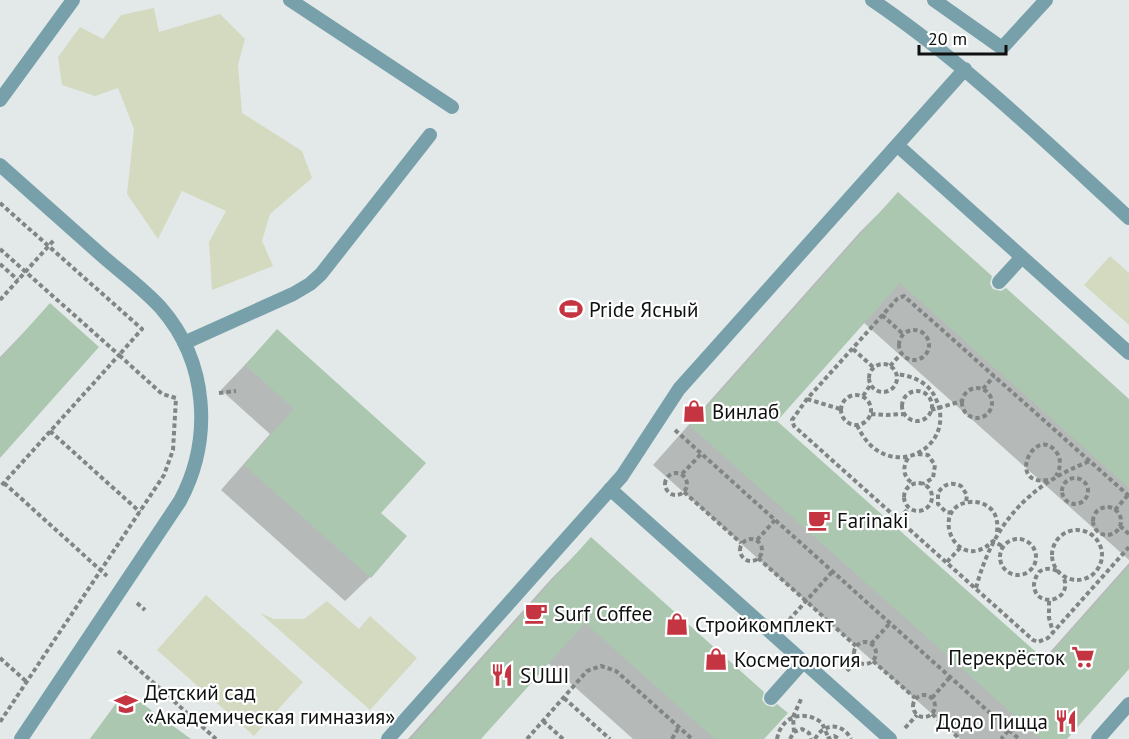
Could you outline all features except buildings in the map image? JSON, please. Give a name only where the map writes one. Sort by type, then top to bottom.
[{"type":"lane","points":[[0,100],[72,0]]},
{"type":"lane","points":[[290,0],[452,107]]},
{"type":"lane","points":[[872,0],[908,24],[965,69],[1129,218]]},
{"type":"lane","points":[[934,0],[1002,48],[1046,0]]},
{"type":"lane","points":[[388,739],[610,489],[629,466],[679,389],[965,69]]},
{"type":"lane","points":[[184,343],[293,294],[310,284],[321,274],[430,135]]},
{"type":"lane","points":[[897,145],[1129,353]]},
{"type":"lane","points":[[0,165],[161,308],[184,343],[196,373],[201,395],[200,439],[191,481],[180,501],[21,739]]},
{"type":"lane","points":[[999,282],[1022,257]]},
{"type":"lane","points":[[610,489],[890,739]]},
{"type":"lane","points":[[771,698],[803,662]]},
{"type":"lane","points":[[1098,739],[1129,704]]},
{"type":"path","points":[[0,203],[142,329],[0,487]]},
{"type":"path","points":[[0,300],[48,246]]},
{"type":"path","points":[[0,249],[162,394],[176,398],[175,440],[168,466],[140,512],[0,722]]},
{"type":"path","points":[[0,264],[18,280]]},
{"type":"path","points":[[0,287],[6,293]]},
{"type":"path","points":[[1115,510],[1129,496],[904,296],[897,299],[882,315],[807,399],[792,420],[794,426],[1034,639],[1043,641],[1053,632],[1129,547]]},
{"type":"path","points":[[882,315],[903,334]]},
{"type":"path","points":[[918,330],[926,336],[929,346],[925,356],[921,359],[910,360],[901,354],[899,344],[903,334],[918,330]]},
{"type":"path","points":[[852,349],[874,368]]},
{"type":"path","points":[[890,366],[901,354]]},
{"type":"path","points":[[857,425],[866,442],[879,452],[894,458],[917,454],[935,438],[940,422],[939,408],[932,392],[921,381],[897,374],[885,364],[874,368],[870,378],[871,384],[863,396]]},
{"type":"path","points":[[871,384],[880,390],[891,389],[897,380],[897,374]]},
{"type":"path","points":[[983,389],[994,375]]},
{"type":"path","points":[[983,389],[992,399],[990,412],[985,417],[971,418],[962,408],[962,401],[970,390],[983,389]]},
{"type":"path","points":[[914,392],[925,395],[931,404],[931,410],[924,419],[913,421],[904,414],[902,403],[909,394],[914,392]]},
{"type":"path","points":[[853,394],[863,396],[870,404],[871,414],[868,420],[857,425],[845,421],[840,410],[844,400],[853,394]]},
{"type":"path","points":[[807,399],[840,410]]},
{"type":"path","points":[[931,410],[962,401]]},
{"type":"path","points":[[871,414],[886,416],[904,414]]},
{"type":"path","points":[[660,417],[1019,739]]},
{"type":"path","points":[[50,431],[160,531]]},
{"type":"path","points":[[976,588],[981,569],[997,534],[1022,502],[1054,477],[1060,461],[1052,448],[1036,447],[1030,452],[1026,459],[1029,474],[1043,481],[1054,477],[1067,470],[1090,461]]},
{"type":"path","points":[[682,474],[701,454]]},
{"type":"path","points":[[917,454],[927,455],[935,465],[933,478],[923,484],[915,484],[907,490],[906,504],[909,508],[923,510],[928,507],[941,488],[951,483],[965,490],[966,502]]},
{"type":"path","points":[[909,457],[904,470],[905,476],[915,484]]},
{"type":"path","points":[[1067,470],[1071,478]]},
{"type":"path","points":[[670,474],[682,474],[687,483],[684,492],[673,495],[664,487],[666,478],[670,474]]},
{"type":"path","points":[[1071,478],[1084,480],[1089,492],[1082,503],[1076,505],[1069,504],[1062,493],[1065,481],[1071,478]]},
{"type":"path","points":[[4,483],[146,610]]},
{"type":"path","points":[[923,484],[930,490],[941,508],[952,513]]},
{"type":"path","points":[[684,492],[741,543]]},
{"type":"path","points":[[993,541],[978,551],[960,548],[954,542],[948,528],[952,513],[966,502],[984,504],[996,516],[997,534]]},
{"type":"path","points":[[899,519],[909,508]]},
{"type":"path","points":[[1104,508],[1115,510],[1121,520],[1120,526],[1111,534],[1099,532],[1094,522],[1095,516],[1104,508]]},
{"type":"path","points":[[757,540],[775,520]]},
{"type":"path","points":[[1120,526],[1129,534]]},
{"type":"path","points":[[1095,537],[1079,530],[1063,534],[1057,540],[1053,556],[1054,564],[1060,572],[1065,580],[1062,594],[1057,599],[1049,601],[1037,594],[1034,579],[1044,569],[1060,572],[1068,578],[1085,579],[1098,568],[1102,552],[1095,537]]},
{"type":"path","points":[[1095,537],[1099,532]]},
{"type":"path","points":[[748,538],[757,540],[762,549],[758,558],[752,561],[743,558],[740,553],[741,543],[748,538]]},
{"type":"path","points":[[1018,539],[1030,544],[1036,556],[1032,568],[1021,575],[1008,572],[1000,562],[1000,555],[1004,547],[1012,540],[1018,539]]},
{"type":"path","points":[[993,541],[1004,547]]},
{"type":"path","points":[[947,562],[960,548]]},
{"type":"path","points":[[758,558],[856,646]]},
{"type":"path","points":[[1032,568],[1038,573]]},
{"type":"path","points":[[1098,568],[1105,574]]},
{"type":"path","points":[[775,636],[832,572]]},
{"type":"path","points":[[1049,601],[1049,618],[1053,632]]},
{"type":"path","points":[[871,644],[890,623]]},
{"type":"path","points":[[863,641],[871,644],[876,651],[873,661],[865,664],[856,661],[853,651],[856,646],[863,641]]},
{"type":"path","points":[[118,651],[216,739]]},
{"type":"path","points":[[0,658],[27,682]]},
{"type":"path","points":[[873,661],[915,698]]},
{"type":"path","points":[[527,739],[587,671],[595,667],[608,667],[616,671],[692,739]]},
{"type":"path","points":[[932,698],[950,677]]},
{"type":"path","points":[[924,694],[932,698],[935,706],[932,714],[926,717],[917,715],[912,707],[915,698],[924,694]]},
{"type":"path","points":[[564,698],[610,739]]},
{"type":"path","points":[[932,714],[960,739]]},
{"type":"path","points":[[777,739],[783,724],[799,715],[817,719],[826,728],[828,739],[834,736],[840,739]]},
{"type":"path","points":[[790,739],[794,732],[793,717]]},
{"type":"path","points":[[543,721],[563,739]]},
{"type":"path","points":[[672,739],[679,727]]},
{"type":"path","points":[[794,732],[806,730],[813,739],[826,728],[839,727],[847,732],[851,739]]},
{"type":"path","points":[[1001,739],[1009,730]]},
{"type":"green space","points":[[154,8],[159,32],[220,14],[245,39],[238,65],[242,113],[302,151],[312,178],[270,214],[262,241],[273,266],[212,290],[209,242],[226,211],[182,191],[158,239],[127,194],[134,129],[118,88],[95,96],[62,85],[58,57],[80,27],[103,39],[121,15]]},
{"type":"green space","points":[[1110,256],[1129,273],[1129,325],[1084,285]]},
{"type":"green space","points":[[206,595],[303,682],[254,736],[157,650]]},
{"type":"green space","points":[[327,601],[359,629],[370,616],[417,658],[370,710],[260,613],[274,619],[304,619]]},
{"type":"place","name":"Pride Ясный","points":[[571,309]]},
{"type":"place","name":"Винлаб","points":[[694,411]]},
{"type":"place","name":"Farinaki","points":[[819,520]]},
{"type":"place","name":"Surf Coffee","points":[[536,613]]},
{"type":"place","name":"Стройкомплект","points":[[677,624]]},
{"type":"place","name":"Перекрёсток","points":[[1083,657]]},
{"type":"place","name":"Косметология","points":[[716,659]]},
{"type":"place","name":"SUШI","points":[[502,675]]},
{"type":"place","name":"Детский сад «Академическая гимназия»","points":[[126,704]]},
{"type":"place","name":"Додо Пицца","points":[[1066,721]]}]
